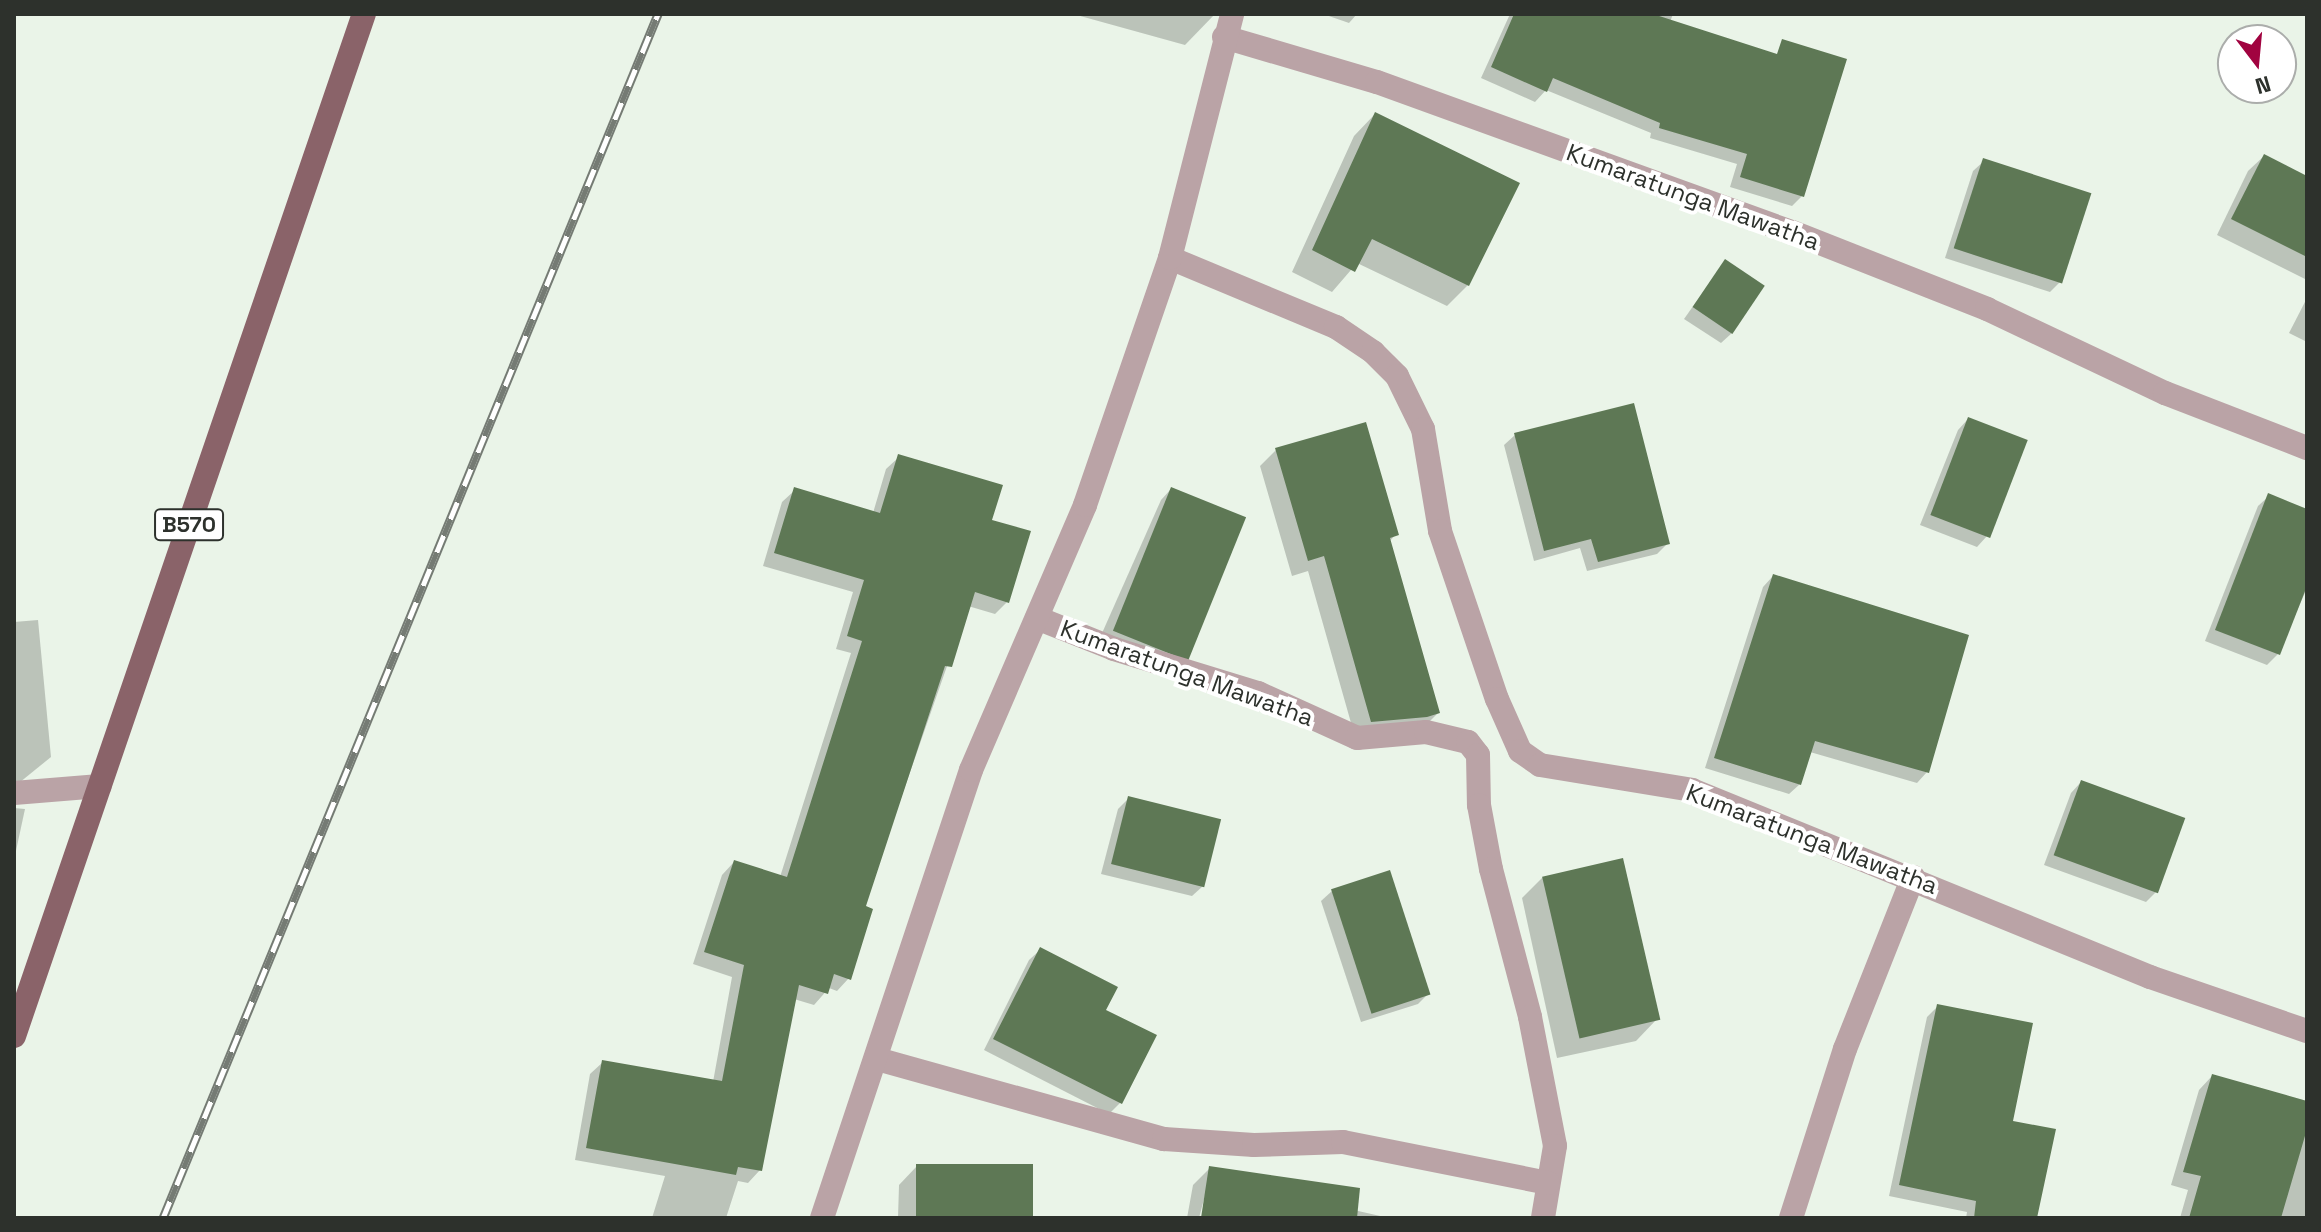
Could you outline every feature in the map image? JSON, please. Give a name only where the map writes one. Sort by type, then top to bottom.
[{"type":"main road","name":"B570","points":[[14,1036],[364,14]]},
{"type":"street","points":[[822,1218],[971,770],[1085,505],[1170,258],[1228,26]]},
{"type":"street","name":"Kumaratunga Mawatha","points":[[1228,26],[1792,232],[1987,309],[2165,393],[2307,448]]},
{"type":"street","name":"Kumaratunga Mawatha","points":[[1170,258],[1336,327],[1373,352],[1397,376],[1423,429],[1440,531],[1520,751],[1540,765],[1692,790],[1913,877],[2150,977],[2307,1031]]},
{"type":"street","name":"Kumaratunga Mawatha","points":[[1037,618],[1114,649],[1258,693],[1357,738],[1426,732],[1468,742],[1478,755],[1479,805],[1491,869],[1530,1017],[1555,1146],[1543,1218]]},
{"type":"street","points":[[14,793],[100,786]]},
{"type":"street","points":[[1791,1218],[1845,1049],[1913,877]]},
{"type":"street","points":[[877,1059],[1164,1139],[1254,1145],[1343,1142],[1548,1183]]},
{"type":"building","points":[[1514,14],[1653,14],[1777,54],[1782,39],[1847,59],[1804,197],[1740,177],[1747,154],[1659,128],[1660,123],[1553,78],[1547,92],[1491,67]]},
{"type":"building","points":[[1375,112],[1520,183],[1469,286],[1372,239],[1355,272],[1312,250]]},
{"type":"building","points":[[2264,154],[2307,176],[2307,257],[2231,219]]},
{"type":"building","points":[[1983,158],[2091,193],[2062,284],[1954,248]]},
{"type":"building","points":[[1725,259],[1765,286],[1732,334],[1693,307]]},
{"type":"building","points":[[1634,403],[1670,544],[1598,562],[1591,539],[1544,551],[1514,433]]},
{"type":"building","points":[[1968,417],[2028,440],[1990,538],[1930,515]]},
{"type":"building","points":[[1366,422],[1399,535],[1390,538],[1440,713],[1427,717],[1371,722],[1324,556],[1308,561],[1275,448]]},
{"type":"building","points":[[898,454],[1003,485],[992,520],[1031,531],[1009,603],[975,592],[952,667],[945,666],[866,906],[873,909],[851,980],[834,974],[828,994],[799,985],[762,1171],[738,1167],[736,1175],[586,1148],[602,1060],[722,1081],[744,965],[704,952],[734,860],[787,877],[862,641],[847,636],[864,580],[774,553],[794,487],[880,513]]},
{"type":"building","points":[[1171,487],[1246,517],[1188,661],[1113,631]]},
{"type":"building","points":[[2268,493],[2307,509],[2307,586],[2280,655],[2215,630]]},
{"type":"building","points":[[1773,574],[1969,635],[1929,773],[1815,741],[1801,785],[1714,758]]},
{"type":"building","points":[[2081,780],[2185,818],[2158,893],[2054,855]]},
{"type":"building","points":[[1128,796],[1221,819],[1204,887],[1111,864]]},
{"type":"building","points":[[1623,858],[1660,1020],[1579,1038],[1542,877]]},
{"type":"building","points":[[1390,870],[1430,995],[1372,1014],[1331,889]]},
{"type":"building","points":[[1040,947],[1118,987],[1106,1010],[1157,1035],[1122,1104],[993,1039]]},
{"type":"building","points":[[1937,1004],[2033,1023],[2013,1121],[2056,1129],[2037,1218],[1974,1218],[1976,1201],[1899,1185]]},
{"type":"building","points":[[2212,1074],[2307,1101],[2307,1129],[2281,1218],[2189,1218],[2201,1176],[2183,1172]]},
{"type":"building","points":[[916,1164],[1033,1164],[1033,1218],[916,1218]]},
{"type":"building","points":[[1209,1166],[1360,1188],[1357,1218],[1201,1218]]},
{"type":"railway","points":[[163,1218],[658,14]]}]
